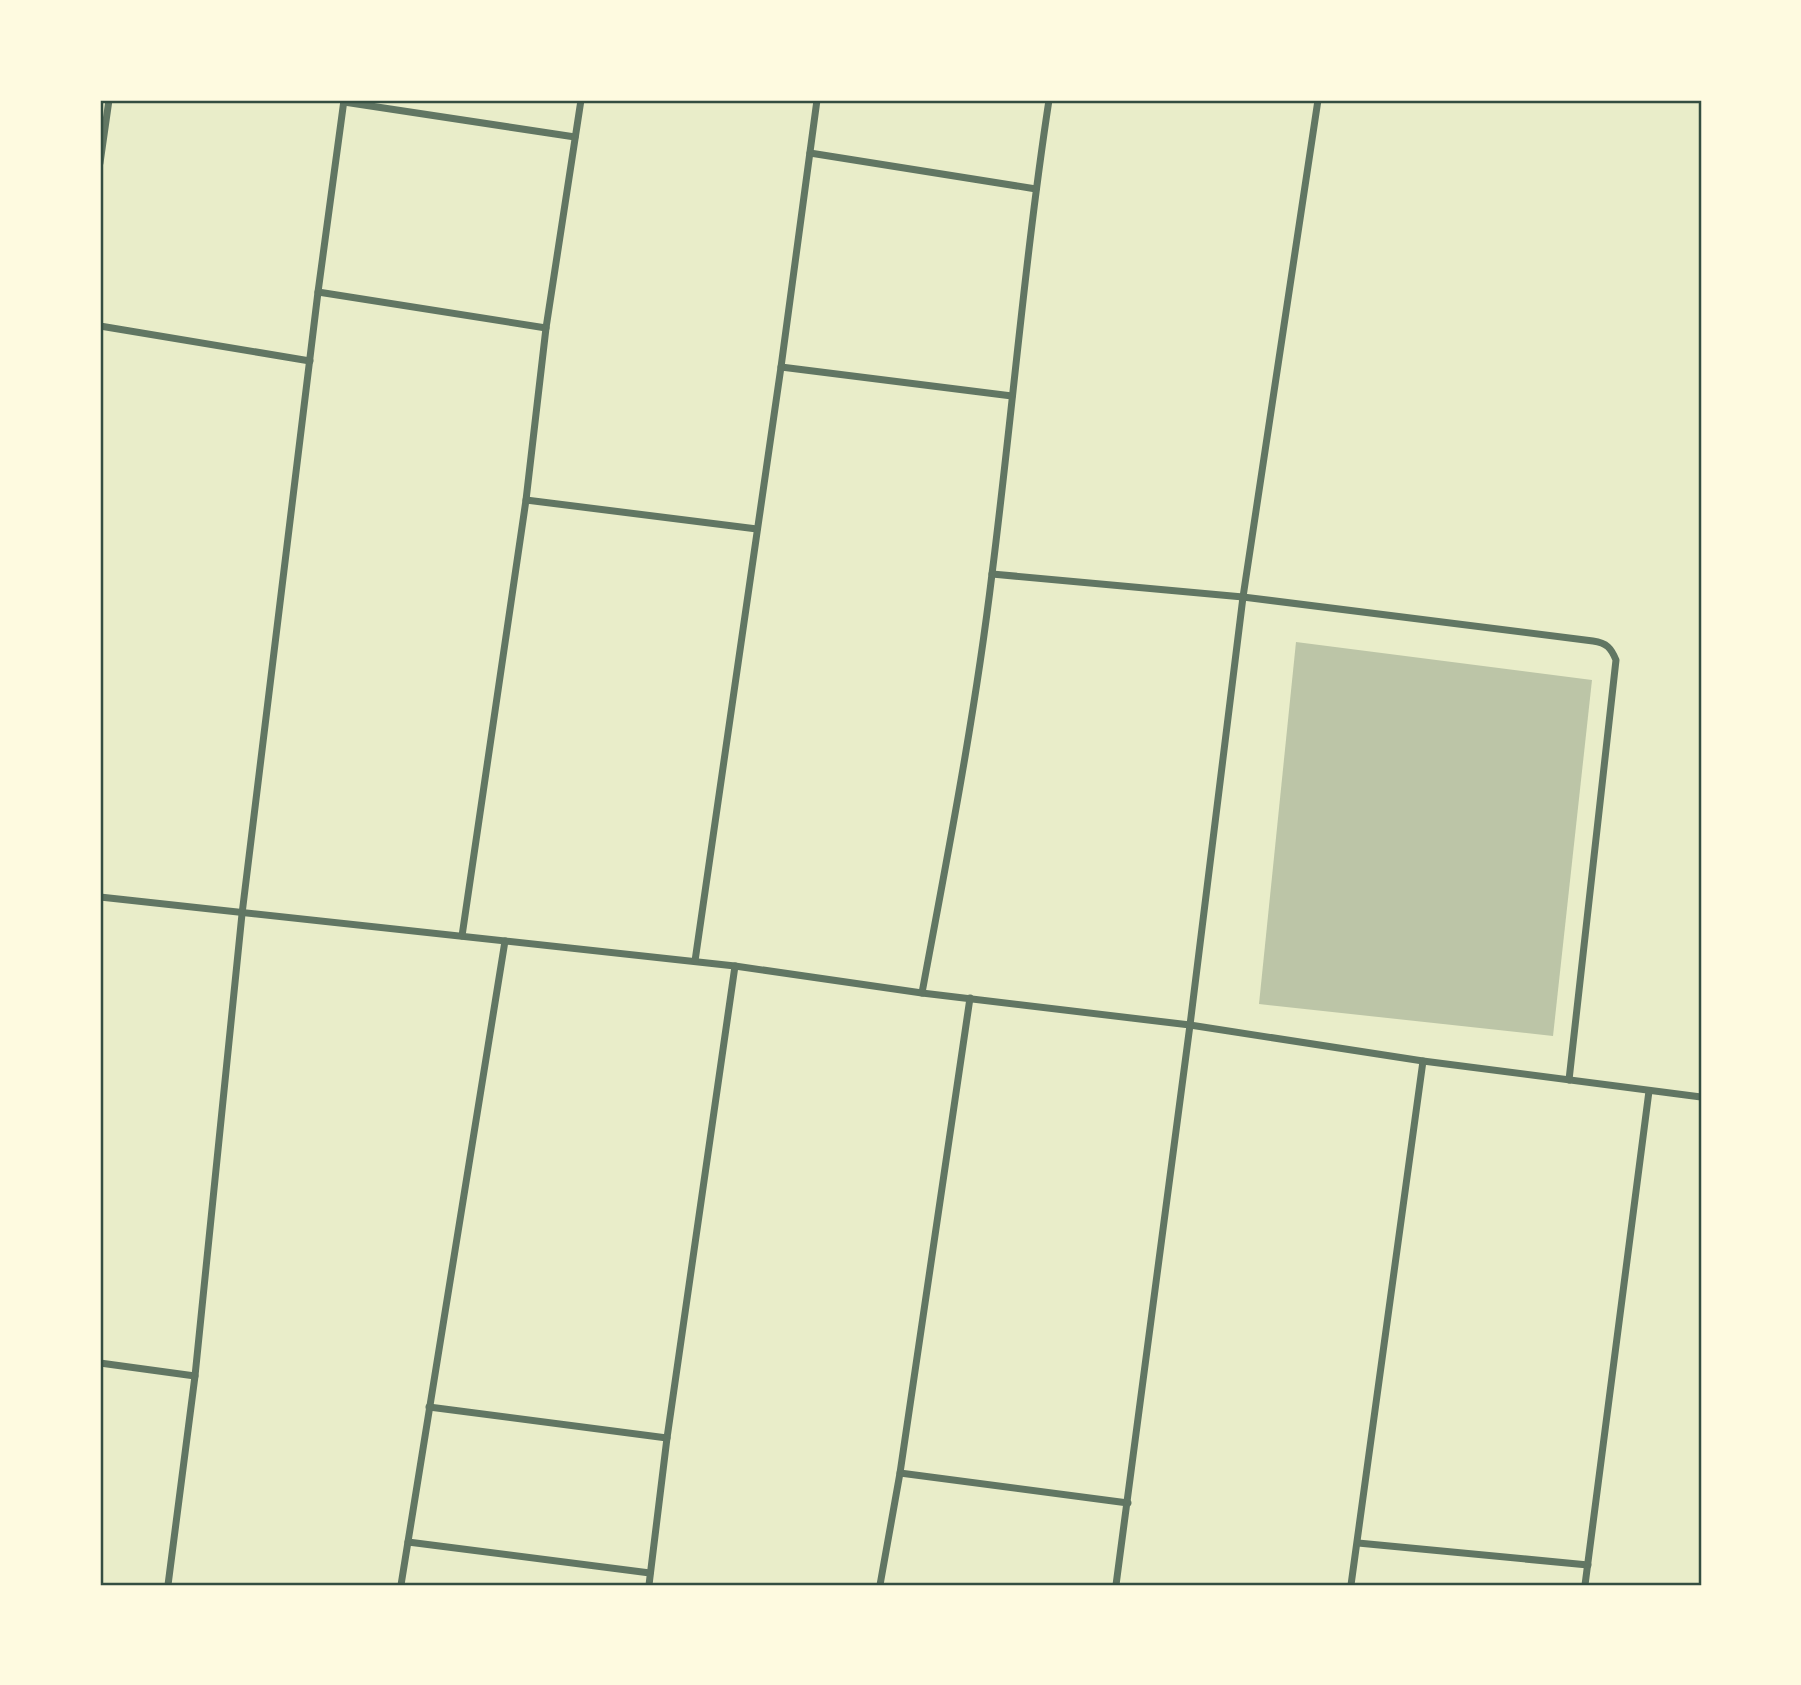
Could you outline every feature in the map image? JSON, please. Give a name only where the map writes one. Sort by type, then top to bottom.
[{"type":"street","points":[[100,163],[109,100]]},
{"type":"street","points":[[462,936],[526,500],[546,328],[580,100]]},
{"type":"street","points":[[695,961],[817,100]]},
{"type":"street","points":[[922,993],[974,706],[992,574],[1035,189],[1049,100]]},
{"type":"street","points":[[1116,1585],[1190,1026],[1243,597],[1318,100]]},
{"type":"street","points":[[168,1585],[195,1376],[242,914],[344,101],[575,137]]},
{"type":"street","points":[[810,153],[1035,189]]},
{"type":"street","points":[[318,292],[546,328]]},
{"type":"street","points":[[100,326],[310,361]]},
{"type":"street","points":[[781,367],[1012,396]]},
{"type":"street","points":[[526,500],[757,529]]},
{"type":"street","points":[[992,574],[1243,597],[1593,641],[1604,643],[1612,649],[1616,660],[1569,1080]]},
{"type":"street","points":[[100,897],[695,961],[1701,1097]]},
{"type":"street","points":[[401,1585],[505,942]]},
{"type":"street","points":[[649,1585],[667,1438],[735,966]]},
{"type":"street","points":[[880,1585],[900,1473],[970,998]]},
{"type":"street","points":[[1351,1585],[1423,1061]]},
{"type":"street","points":[[1586,1585],[1649,1091]]},
{"type":"street","points":[[100,1363],[195,1376]]},
{"type":"street","points":[[429,1407],[667,1438]]},
{"type":"street","points":[[900,1473],[1128,1503]]},
{"type":"street","points":[[408,1542],[650,1573]]},
{"type":"street","points":[[1358,1543],[1588,1565]]},
{"type":"building","points":[[1296,642],[1592,680],[1553,1036],[1259,1004]]}]
